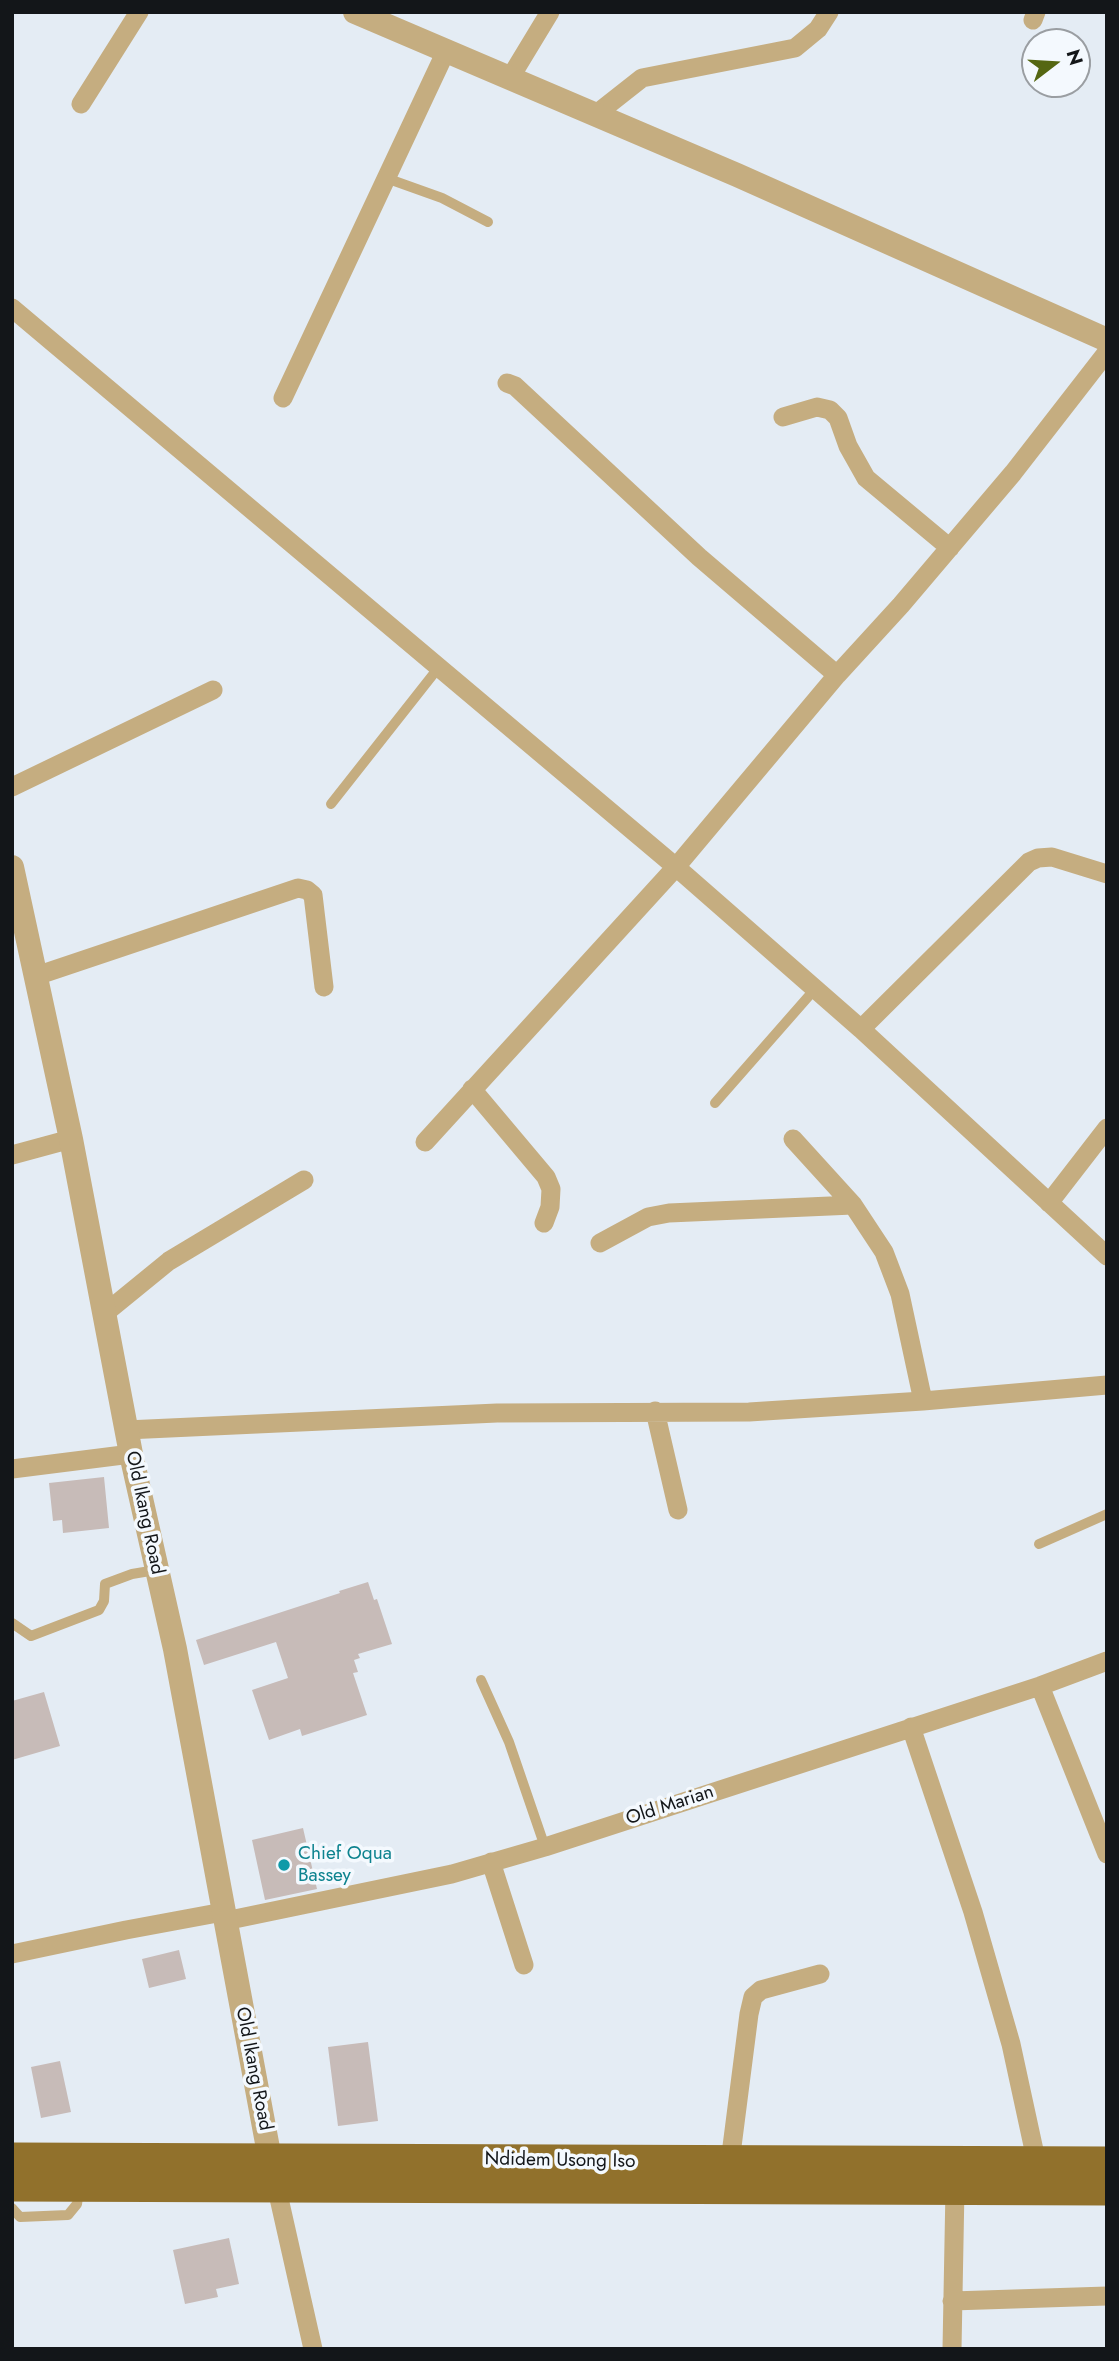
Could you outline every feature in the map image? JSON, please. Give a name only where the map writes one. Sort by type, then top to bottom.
[{"type":"highway","name":"Ndidem Usong Iso","points":[[12,2160],[273,2172],[1107,2189]]},
{"type":"highway","name":"Ndidem Usong Iso","points":[[12,2185],[80,2186],[273,2172],[730,2162],[1107,2163]]},
{"type":"street","points":[[81,104],[139,12]]},
{"type":"street","points":[[355,12],[737,174],[1107,340]]},
{"type":"street","points":[[510,78],[550,12]]},
{"type":"street","points":[[595,114],[642,78],[795,48],[818,29],[828,12]]},
{"type":"street","points":[[283,398],[446,51]]},
{"type":"street","points":[[12,308],[676,867],[861,1030],[1107,1256]]},
{"type":"street","points":[[425,1142],[676,867],[837,675],[901,606],[1013,473],[1107,352]]},
{"type":"street","points":[[507,383],[515,386],[699,557],[837,675]]},
{"type":"street","points":[[783,417],[817,407],[830,410],[838,418],[853,457],[866,478],[950,548]]},
{"type":"street","points":[[12,787],[213,690]]},
{"type":"street","points":[[861,1030],[1029,862],[1052,857],[1107,874]]},
{"type":"street","name":"Old Ikang Road","points":[[13,872],[71,1139],[131,1454],[175,1648],[273,2172]]},
{"type":"street","points":[[36,976],[298,888],[313,895],[324,988]]},
{"type":"street","points":[[472,1089],[546,1177],[551,1189],[550,1208],[544,1223]]},
{"type":"street","points":[[1049,1203],[1107,1128]]},
{"type":"street","points":[[12,1155],[71,1139]]},
{"type":"street","points":[[793,1139],[853,1205],[884,1252],[894,1273],[923,1401]]},
{"type":"street","points":[[104,1314],[169,1261],[304,1180]]},
{"type":"street","points":[[600,1243],[648,1217],[669,1213],[853,1205]]},
{"type":"street","points":[[126,1430],[497,1413],[750,1412],[1107,1385]]},
{"type":"street","points":[[655,1411],[678,1510]]},
{"type":"street","points":[[12,1469],[131,1454]]},
{"type":"street","name":"Old Marian","points":[[12,1954],[126,1930],[224,1917],[452,1874],[545,1847],[1040,1686],[1107,1661]]},
{"type":"street","points":[[1040,1686],[1107,1854]]},
{"type":"street","points":[[911,1727],[973,1912],[1011,2043],[1037,2164]]},
{"type":"street","points":[[491,1863],[524,1965]]},
{"type":"street","points":[[730,2162],[753,1997],[761,1990],[820,1974]]},
{"type":"street","points":[[273,2172],[313,2349]]},
{"type":"street","points":[[952,2349],[955,2188]]},
{"type":"street","points":[[952,2301],[1107,2296]]},
{"type":"lane","points":[[386,178],[442,198],[488,222]]},
{"type":"lane","points":[[331,804],[439,667]]},
{"type":"lane","points":[[715,1103],[815,989]]},
{"type":"lane","points":[[1039,1544],[1107,1514]]},
{"type":"lane","points":[[12,1623],[31,1636],[99,1610],[104,1601],[105,1584],[132,1574],[157,1569]]},
{"type":"lane","points":[[481,1681],[509,1742],[545,1847]]},
{"type":"lane","points":[[12,2208],[20,2217],[68,2215],[77,2204],[80,2186]]},
{"type":"building","points":[[104,1477],[109,1528],[63,1533],[62,1520],[53,1521],[49,1483]]},
{"type":"building","points":[[368,1582],[374,1600],[377,1599],[392,1644],[358,1654],[360,1658],[354,1660],[358,1672],[353,1673],[367,1715],[302,1736],[300,1729],[269,1740],[252,1690],[288,1678],[276,1642],[204,1665],[196,1640]]},
{"type":"building","points":[[44,1692],[60,1746],[12,1760],[12,1701]]},
{"type":"building","name":"Chief Oqua Bassey","points":[[303,1828],[317,1889],[265,1900],[252,1840]]},
{"type":"building","points":[[179,1950],[186,1979],[149,1988],[142,1959]]},
{"type":"building","points":[[368,2042],[378,2121],[338,2126],[328,2047]]},
{"type":"building","points":[[60,2061],[71,2112],[41,2118],[31,2067]]},
{"type":"building","points":[[229,2238],[239,2284],[216,2289],[218,2297],[185,2304],[173,2250]]},
{"type":"place","name":"Chief Oqua Bassey","points":[[284,1865]]}]
